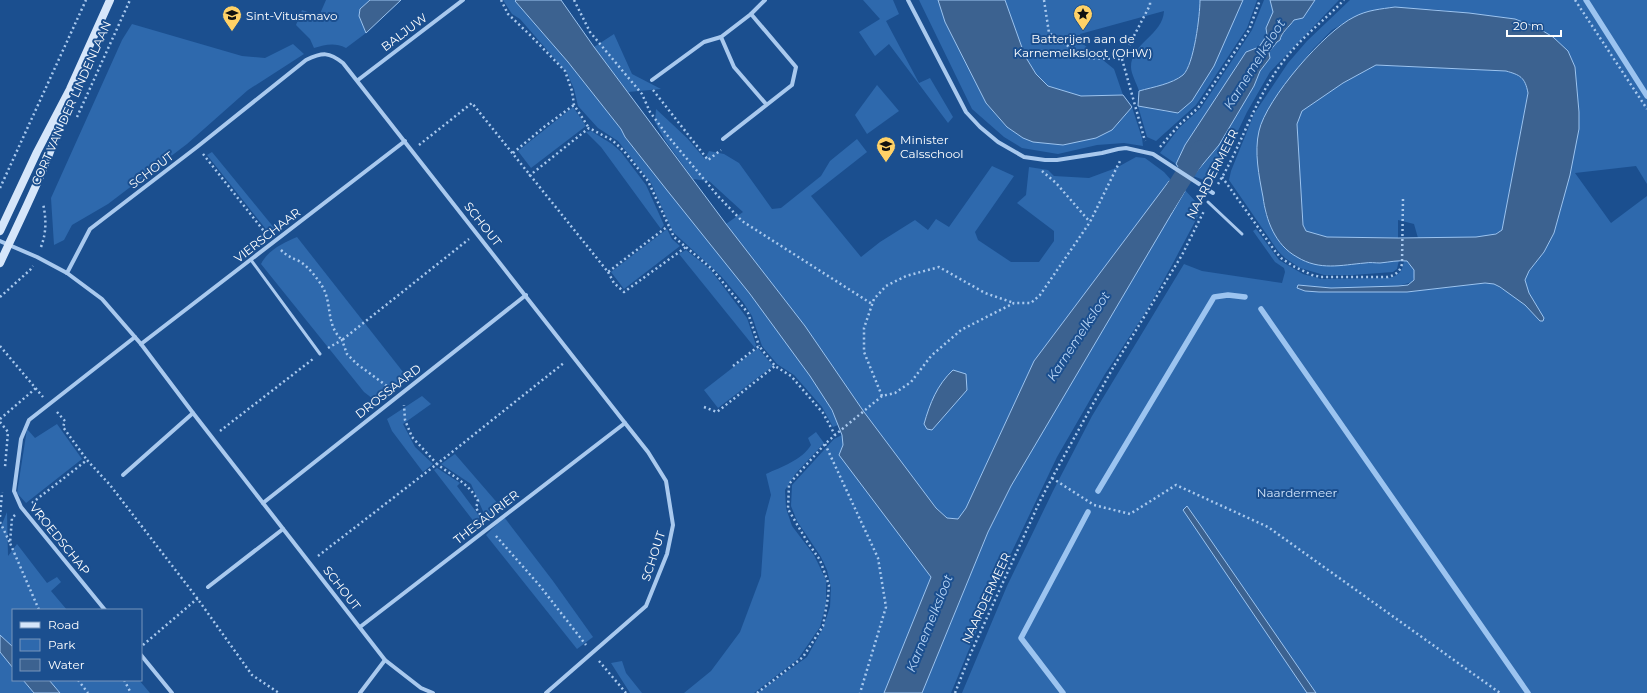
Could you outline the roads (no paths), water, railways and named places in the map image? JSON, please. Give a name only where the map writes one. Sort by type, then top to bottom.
[{"type":"main road","name":"CORT VAN DER LINDENLAAN","points":[[0,230],[37,152],[70,89],[110,0]]},
{"type":"main road","name":"CORT VAN DER LINDENLAAN","points":[[0,263],[37,183],[62,118],[70,89]]},
{"type":"street","name":"BALJUW","points":[[358,80],[463,0]]},
{"type":"street","points":[[652,80],[704,42],[721,37],[751,14],[765,0]]},
{"type":"street","points":[[908,0],[966,112],[980,127],[998,142],[1024,157],[1045,160],[1057,160],[1126,148],[1153,154],[1212,193]]},
{"type":"street","points":[[723,139],[792,85],[796,68],[751,14]]},
{"type":"street","points":[[721,37],[734,67],[766,104]]},
{"type":"street","name":"SCHOUT","points":[[66,273],[90,228],[197,147],[306,60],[319,54],[333,55],[344,63],[478,233],[572,357],[648,452],[666,481],[673,525],[667,554],[646,606],[546,693]]},
{"type":"street","name":"VIERSCHAAR","points":[[141,344],[405,141]]},
{"type":"street","name":"SCHOUT","points":[[0,241],[37,257],[66,273],[102,299],[141,344],[385,660],[421,688],[433,693]]},
{"type":"street","name":"DROSSAARD","points":[[263,503],[526,295]]},
{"type":"street","name":"VROEDSCHAP","points":[[104,609],[22,508],[14,490],[21,439],[29,420],[135,337]]},
{"type":"street","points":[[123,475],[193,413]]},
{"type":"street","name":"THESAURIER","points":[[360,627],[625,423]]},
{"type":"street","points":[[208,588],[283,529]]},
{"type":"street","points":[[142,656],[172,693]]},
{"type":"street","points":[[360,693],[385,660]]},
{"type":"lane","points":[[1208,202],[1242,234]]},
{"type":"lane","points":[[251,260],[320,354]]},
{"type":"water","points":[[370,0],[401,0],[366,33],[359,16],[360,9]]},
{"type":"water","points":[[561,0],[594,47],[726,224],[805,326],[864,412],[936,508],[947,518],[958,519],[966,508],[1034,361],[1169,181],[1183,188],[1185,191],[1011,486],[988,532],[922,693],[884,693],[931,577],[839,455],[843,445],[842,435],[832,410],[810,376],[750,294],[625,137],[621,129],[568,62],[515,1]]},
{"type":"water","points":[[938,0],[1005,0],[1025,56],[1036,74],[1048,86],[1081,96],[1123,95],[1132,107],[1112,130],[1096,138],[1063,145],[1033,142],[1023,138],[1007,127],[986,103],[945,22]]},
{"type":"water","points":[[1200,0],[1243,0],[1214,66],[1192,101],[1178,113],[1138,106],[1139,91],[1173,81],[1183,75],[1187,70],[1196,39]]},
{"type":"water","points":[[1270,0],[1315,0],[1303,18],[1294,20],[1284,32],[1280,40],[1269,52],[1270,58],[1260,71],[1254,86],[1219,145],[1193,176],[1179,168],[1176,164],[1185,145],[1246,52],[1259,47],[1267,35],[1266,28],[1273,12]]},
{"type":"water","points":[[1395,7],[1469,13],[1515,19],[1538,28],[1553,37],[1568,51],[1575,67],[1579,129],[1570,175],[1554,233],[1544,252],[1529,271],[1525,280],[1529,293],[1544,318],[1543,321],[1540,321],[1525,305],[1494,284],[1485,283],[1407,292],[1319,292],[1305,291],[1297,288],[1298,285],[1331,288],[1398,286],[1408,285],[1414,280],[1414,270],[1407,261],[1322,266],[1306,261],[1289,252],[1277,239],[1269,223],[1264,206],[1258,164],[1257,147],[1259,131],[1264,117],[1284,85],[1298,67],[1328,36],[1354,17],[1374,10]],"holes":[[[1376,65],[1506,71],[1521,78],[1525,83],[1528,93],[1502,230],[1496,234],[1476,237],[1398,238],[1327,237],[1306,231],[1303,225],[1297,124],[1302,111],[1343,83]]]},
{"type":"water","points":[[953,370],[966,374],[967,390],[932,430],[927,429],[924,424],[938,388]]},
{"type":"water","points":[[1187,506],[1316,693],[1307,693],[1183,510]]},
{"type":"water","points":[[0,635],[12,646],[12,667],[0,652]]},
{"type":"water","points":[[24,681],[50,681],[60,693],[34,693]]},
{"type":"waterway","points":[[1586,0],[1647,96]]},
{"type":"waterway","name":"Karnemelksloot","points":[[1164,207],[1200,150]]},
{"type":"waterway","points":[[1098,491],[1214,297],[1228,295],[1245,297]]},
{"type":"waterway","points":[[1261,309],[1528,693]]},
{"type":"waterway","points":[[1063,693],[1021,638],[1088,512]]},
{"type":"place","name":"Batterijen aan de Karnemelksloot (OHW)","points":[[1083,31]]},
{"type":"place","name":"Sint-Vitusmavo","points":[[232,32]]},
{"type":"place","name":"Minister Calsschool","points":[[886,163]]},
{"type":"park label","name":"Naardermeer","points":[[1297,492]]}]
